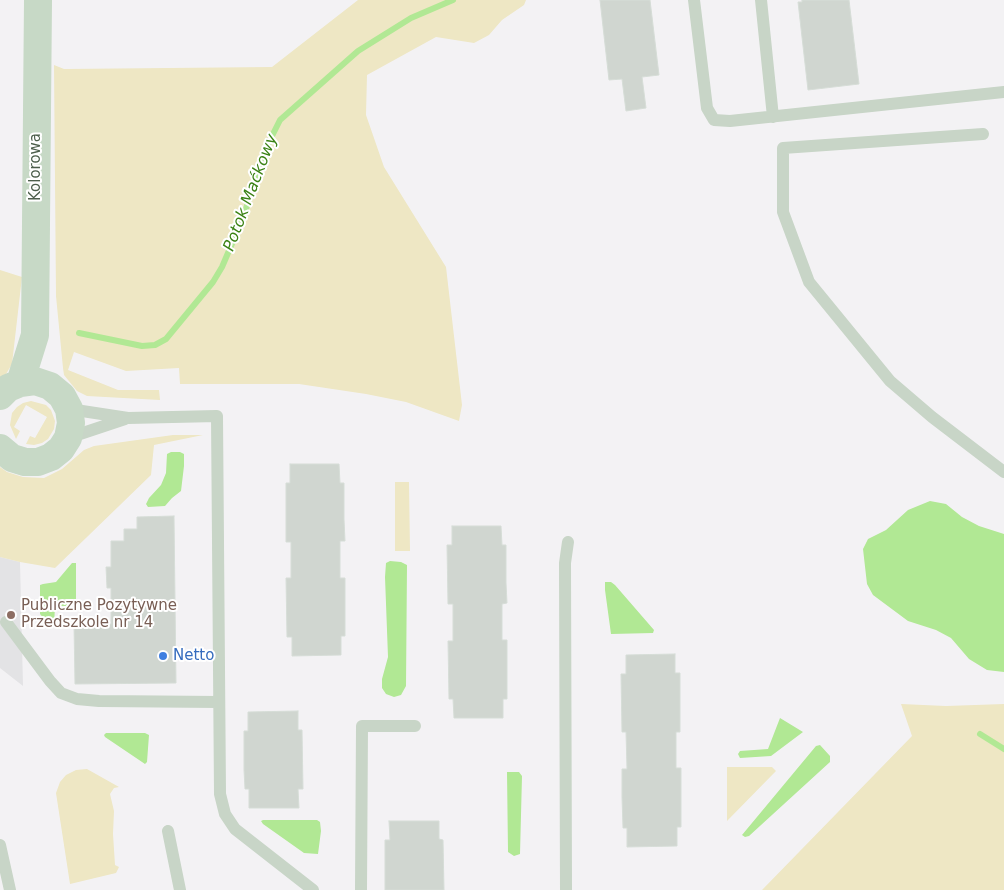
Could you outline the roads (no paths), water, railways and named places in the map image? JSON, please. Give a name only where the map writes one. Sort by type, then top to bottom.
[{"type":"street","name":"Kolorowa","points":[[38,0],[35,335],[50,386]]},
{"type":"street","name":"Kolorowa","points":[[10,389],[35,335]]},
{"type":"street","points":[[0,448],[12,458],[25,462],[38,462],[50,457],[61,449],[68,438],[71,423],[70,409],[62,396],[50,386],[35,381],[10,389]]},
{"type":"lane","points":[[694,0],[707,108],[714,120],[730,121],[1004,92]]},
{"type":"lane","points":[[761,0],[774,116]]},
{"type":"lane","points":[[983,134],[783,148],[782,212],[809,282],[890,381],[932,418],[1004,472]]},
{"type":"lane","points":[[70,409],[128,418],[217,416],[220,794],[225,814],[235,829],[313,890]]},
{"type":"lane","points":[[68,438],[128,418]]},
{"type":"lane","points":[[566,890],[565,563],[568,542]]},
{"type":"lane","points":[[6,622],[50,682],[62,693],[77,699],[99,701],[219,702]]},
{"type":"lane","points":[[361,890],[362,726],[415,726]]},
{"type":"lane","points":[[168,831],[180,890]]},
{"type":"lane","points":[[0,845],[10,890]]},
{"type":"waterway","name":"Potok Maćkowy","points":[[79,333],[142,346],[155,345],[166,339],[213,282],[222,267],[243,218],[266,148],[280,120],[358,51],[411,18],[453,0]]},
{"type":"waterway","points":[[980,734],[1004,749]]},
{"type":"place","name":"Publiczne Pozytywne Przedszkole nr 14","points":[[11,615]]},
{"type":"place","name":"Netto","points":[[163,656]]}]
